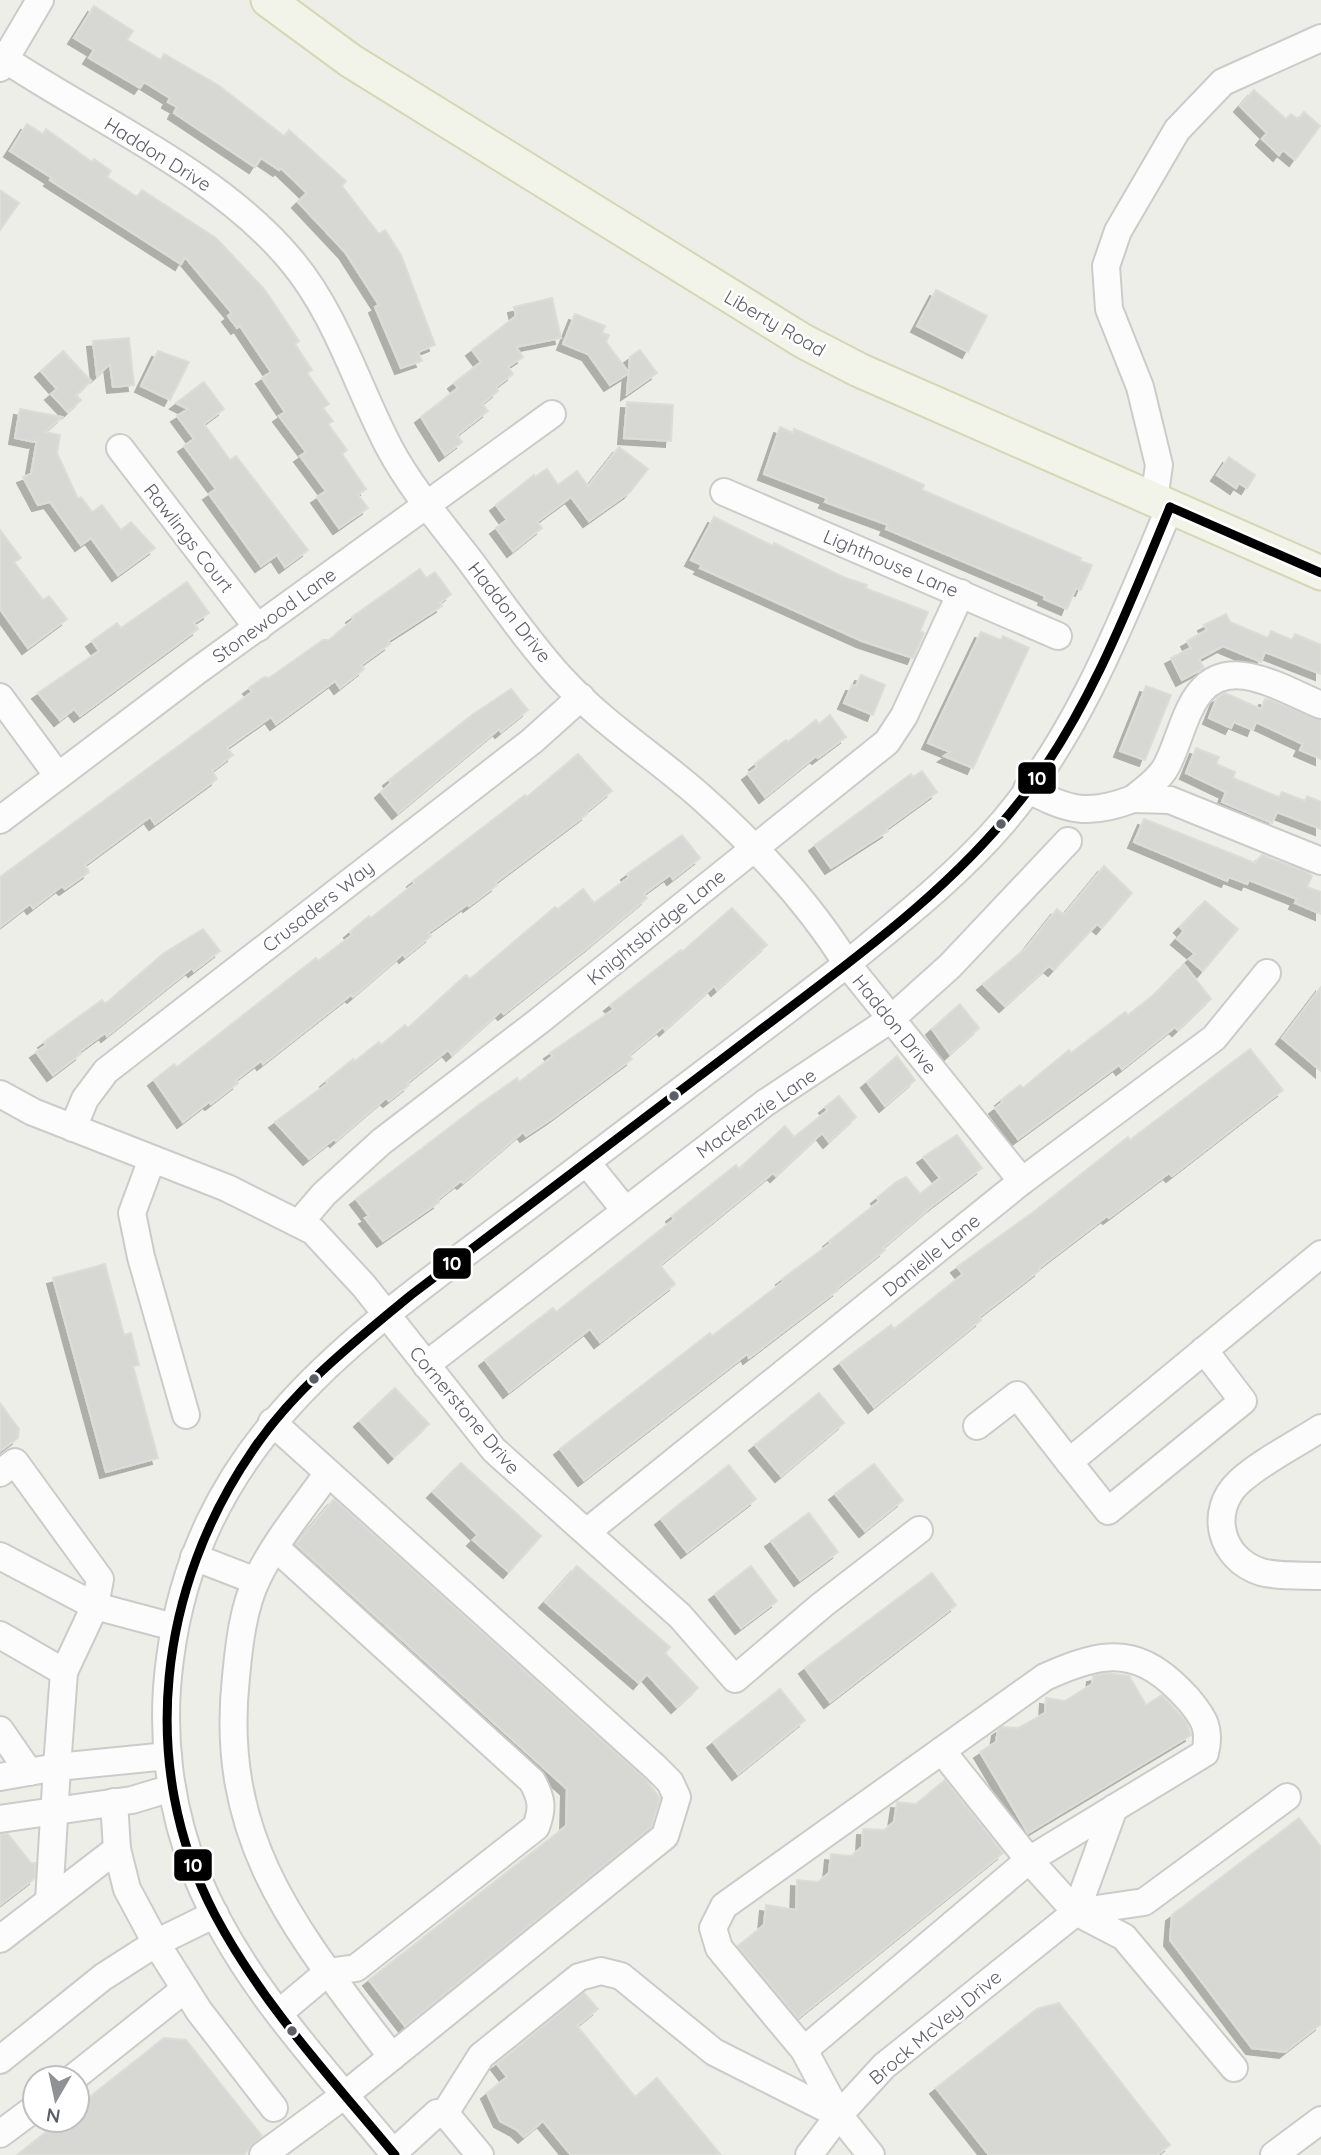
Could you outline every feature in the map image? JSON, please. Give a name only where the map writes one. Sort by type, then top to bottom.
[{"type":"main road","name":"Liberty Road","points":[[268,0],[351,61],[793,336],[859,370],[1321,573]]},
{"type":"street","points":[[1,61],[40,0]]},
{"type":"street","points":[[445,2113],[437,2113],[393,2154],[279,2013],[239,1958],[215,1914],[192,1861],[172,1787],[168,1756],[167,1684],[182,1589],[217,1502],[272,1422],[385,1316],[847,964],[964,863],[1004,821],[1066,731],[1091,686],[1162,503],[1159,465],[1140,387],[1109,309],[1106,265],[1118,231],[1177,130],[1223,82],[1321,38]]},
{"type":"street","name":"Haddon Drive","points":[[1,61],[223,196],[267,233],[292,261],[318,299],[387,442],[428,505],[527,638],[581,697],[702,798],[803,900],[847,964],[1022,1181]]},
{"type":"street","name":"Stonewood Lane","points":[[0,820],[552,414]]},
{"type":"street","name":"Rawlings Court","points":[[120,448],[258,628]]},
{"type":"street","name":"Lighthouse Lane","points":[[724,492],[1058,636]]},
{"type":"street","name":"Knightsbridge Lane","points":[[300,1222],[324,1194],[381,1142],[550,1013],[887,742],[904,716],[961,593]]},
{"type":"street","points":[[1133,799],[1166,767],[1193,701],[1200,689],[1211,681],[1225,676],[1245,676],[1321,705]]},
{"type":"street","points":[[0,697],[58,776]]},
{"type":"street","name":"Crusaders Way","points":[[73,1128],[85,1098],[106,1071],[532,741],[581,697]]},
{"type":"street","points":[[1027,789],[1054,803],[1095,811],[1133,799],[1170,800],[1321,861]]},
{"type":"street","name":"Mackenzie Lane","points":[[426,1365],[765,1103],[891,1019],[950,966],[1068,841]]},
{"type":"street","name":"Danielle Lane","points":[[588,1531],[1022,1181],[1214,1038],[1267,973]]},
{"type":"street","name":"Cornerstone Drive","points":[[0,1094],[73,1128],[227,1188],[300,1222],[342,1261],[494,1450],[529,1484],[588,1531],[680,1616],[736,1679],[822,1605],[919,1531]]},
{"type":"street","points":[[152,1159],[132,1213],[141,1257],[186,1415]]},
{"type":"street","points":[[587,1163],[625,1210]]},
{"type":"street","points":[[1069,1462],[1321,1254]]},
{"type":"street","points":[[977,1426],[1017,1395],[1108,1511],[1243,1401],[1204,1350]]},
{"type":"street","points":[[263,2155],[346,2094],[665,1836],[677,1797],[670,1782],[272,1422]]},
{"type":"street","points":[[1321,1428],[1239,1482],[1221,1505],[1221,1531],[1234,1555],[1261,1572],[1321,1576]]},
{"type":"street","points":[[0,1473],[15,1462],[100,1579],[95,1606],[64,1672],[50,1901]]},
{"type":"street","points":[[328,1474],[256,1581],[238,1653],[232,1710],[235,1765],[247,1822],[273,1890],[328,1972],[392,2057]]},
{"type":"street","points":[[276,1548],[532,1781],[541,1797],[541,1814],[536,1828],[356,1968],[328,1972],[279,2013]]},
{"type":"street","points":[[0,1556],[95,1606],[174,1627]]},
{"type":"street","points":[[194,1557],[256,1581]]},
{"type":"street","points":[[0,1635],[64,1672]]},
{"type":"street","points":[[804,2050],[1029,1860],[1205,1753],[1209,1737],[1204,1717],[1168,1676],[1135,1660],[1110,1657],[1083,1660],[1045,1677],[724,1906],[713,1928],[719,1948],[804,2050],[839,2115],[871,2155]]},
{"type":"street","points":[[0,1730],[29,1772]]},
{"type":"street","points":[[942,1751],[1029,1860],[1076,1912],[1124,1937],[1234,2068]]},
{"type":"street","points":[[0,1777],[57,1767],[168,1756]]},
{"type":"street","points":[[0,1819],[114,1802],[172,1787]]},
{"type":"street","points":[[1076,1912],[1144,1902],[1287,1797]]},
{"type":"street","points":[[114,1802],[117,1849],[127,1889],[185,1989],[274,2108]]},
{"type":"street","points":[[1076,1912],[1114,1808]]},
{"type":"street","points":[[0,1939],[117,1849]]},
{"type":"street","name":"Brock McVey Drive","points":[[809,2155],[839,2115],[884,2066],[1076,1912]]},
{"type":"street","points":[[0,2060],[103,1978],[156,1943],[215,1914]]},
{"type":"street","points":[[445,2113],[481,2056],[579,1976],[601,1971],[621,1976],[714,2052],[839,2115]]},
{"type":"street","points":[[91,2064],[185,1989]]},
{"type":"street","points":[[445,2113],[480,2155]]},
{"type":"street","points":[[0,2134],[21,2118]]},
{"type":"street","points":[[1274,2155],[1321,2120]]},
{"type":"building","points":[[94,6],[133,31],[127,40],[161,60],[164,54],[218,85],[284,136],[289,130],[346,181],[342,186],[379,234],[385,230],[401,255],[435,345],[418,352],[422,361],[401,368],[375,307],[379,305],[345,252],[298,202],[307,193],[281,168],[279,170],[261,158],[255,167],[174,113],[177,107],[168,102],[170,98],[144,82],[140,88],[89,58],[94,50],[74,38]]},
{"type":"building","points":[[1254,90],[1286,119],[1291,114],[1298,119],[1304,112],[1320,126],[1295,160],[1283,150],[1279,155],[1262,139],[1267,133],[1240,106]]},
{"type":"building","points":[[27,124],[43,134],[46,129],[92,162],[94,159],[111,171],[107,177],[137,197],[142,190],[216,238],[265,290],[299,341],[295,344],[312,370],[307,373],[329,404],[323,408],[333,421],[328,424],[347,450],[342,454],[366,489],[358,495],[368,508],[339,528],[317,497],[326,491],[300,456],[306,452],[279,416],[285,412],[262,378],[271,372],[240,326],[237,328],[228,316],[232,313],[185,257],[181,264],[59,186],[50,180],[52,178],[10,151]]},
{"type":"building","points":[[0,190],[19,203],[0,230]]},
{"type":"building","points":[[936,290],[987,316],[968,352],[917,326]]},
{"type":"building","points":[[552,298],[561,338],[516,347],[523,357],[508,367],[513,374],[496,387],[498,391],[482,404],[488,411],[457,435],[462,442],[445,455],[421,417],[458,388],[454,383],[481,362],[472,350],[516,316],[514,307]]},
{"type":"building","points":[[575,314],[605,326],[602,333],[609,335],[606,342],[629,373],[610,385],[588,354],[563,344]]},
{"type":"building","points":[[129,338],[134,385],[113,387],[110,364],[97,376],[93,341]]},
{"type":"building","points":[[640,350],[657,373],[627,394],[630,357]]},
{"type":"building","points":[[63,351],[91,381],[76,395],[81,400],[68,412],[51,394],[57,389],[41,371]]},
{"type":"building","points":[[158,351],[189,362],[170,400],[141,386]]},
{"type":"building","points":[[204,382],[224,409],[204,424],[230,460],[236,456],[308,550],[285,567],[277,555],[261,566],[209,494],[216,489],[184,446],[194,439],[177,416],[188,409],[176,403]]},
{"type":"building","points":[[627,402],[673,405],[671,441],[624,438]]},
{"type":"building","points":[[20,409],[62,417],[45,432],[60,435],[57,453],[78,499],[81,497],[92,512],[102,505],[121,530],[131,522],[155,548],[118,575],[91,538],[81,545],[50,502],[38,505],[23,477],[31,474],[37,440],[34,442],[15,438]]},
{"type":"building","points":[[780,427],[793,433],[794,429],[886,468],[924,485],[922,490],[1081,558],[1080,561],[1092,565],[1081,590],[1076,588],[1067,609],[1044,599],[1045,596],[886,529],[888,525],[825,502],[827,498],[764,474]]},
{"type":"building","points":[[619,447],[648,469],[630,492],[589,521],[571,497],[537,522],[542,528],[513,551],[496,528],[507,520],[496,505],[534,475],[535,477],[547,469],[558,485],[577,471],[588,486]]},
{"type":"building","points":[[1229,457],[1255,475],[1247,488],[1239,483],[1236,488],[1217,475]]},
{"type":"building","points":[[714,517],[773,546],[774,543],[843,577],[867,585],[865,588],[928,612],[920,631],[924,633],[913,658],[862,641],[700,568],[702,565],[691,560]]},
{"type":"building","points":[[0,530],[21,558],[14,562],[43,600],[49,596],[67,619],[28,648],[0,609]]},
{"type":"building","points":[[420,569],[426,578],[435,572],[451,594],[440,603],[442,606],[388,641],[390,644],[361,665],[364,669],[340,688],[335,681],[276,724],[271,717],[227,748],[233,755],[212,771],[217,779],[155,824],[150,817],[85,865],[89,872],[65,889],[62,886],[33,908],[30,904],[0,927],[0,877],[252,692],[249,688],[264,677],[269,678],[323,640],[329,640],[354,619],[352,617]]},
{"type":"building","points":[[187,582],[209,613],[194,623],[198,629],[80,716],[74,709],[60,720],[38,693],[99,651],[92,641],[117,623],[121,628]]},
{"type":"building","points":[[1226,614],[1230,622],[1268,638],[1271,631],[1292,640],[1295,634],[1321,645],[1321,674],[1265,652],[1261,662],[1223,646],[1199,659],[1204,668],[1182,680],[1171,658],[1191,648],[1187,641],[1207,630],[1204,625]]},
{"type":"building","points":[[981,632],[1001,640],[1003,636],[1029,648],[973,768],[944,756],[950,752],[928,743]]},
{"type":"building","points":[[861,675],[885,685],[873,715],[844,703],[852,685],[856,686]]},
{"type":"building","points":[[1146,686],[1171,695],[1145,760],[1120,751]]},
{"type":"building","points":[[511,689],[528,710],[501,732],[499,729],[398,813],[381,792],[391,783],[389,780],[472,715]]},
{"type":"building","points":[[1225,693],[1261,709],[1265,699],[1271,700],[1321,720],[1321,759],[1300,750],[1303,744],[1256,722],[1253,730],[1234,722],[1231,728],[1209,718],[1217,698]]},
{"type":"building","points":[[830,715],[846,737],[818,758],[816,756],[765,797],[748,774],[757,767],[755,764],[816,720],[819,724]]},
{"type":"building","points":[[1196,748],[1219,757],[1216,764],[1235,772],[1233,778],[1279,797],[1282,792],[1305,801],[1307,796],[1321,802],[1321,829],[1277,812],[1272,823],[1222,802],[1226,792],[1186,773]]},
{"type":"building","points":[[578,754],[612,791],[586,812],[587,814],[495,883],[497,885],[428,933],[431,936],[405,957],[403,954],[353,997],[351,995],[263,1064],[261,1061],[236,1080],[238,1083],[183,1122],[154,1080],[174,1064],[177,1067],[316,958],[318,961],[352,935],[350,932],[369,916],[371,918],[415,883],[413,881],[525,795],[527,797]]},
{"type":"building","points":[[922,771],[937,792],[886,829],[888,831],[831,868],[815,845],[911,774],[913,777]]},
{"type":"building","points":[[1144,819],[1255,863],[1262,855],[1307,872],[1312,876],[1307,887],[1321,892],[1321,914],[1295,903],[1297,899],[1249,880],[1247,884],[1229,877],[1227,881],[1134,842]]},
{"type":"building","points":[[682,835],[700,858],[673,879],[670,875],[644,894],[647,898],[591,945],[504,1014],[501,1011],[452,1055],[448,1050],[407,1083],[409,1085],[389,1101],[386,1098],[336,1141],[334,1139],[309,1159],[275,1122],[328,1083],[326,1081],[353,1059],[355,1061],[379,1042],[381,1045],[405,1025],[408,1028],[466,975],[470,979],[555,907],[558,909],[583,889],[594,903],[629,877],[627,874]]},
{"type":"building","points":[[1104,866],[1132,893],[1102,928],[1097,924],[1054,970],[1049,966],[1005,1006],[983,984],[1026,948],[1057,909],[1064,915]]},
{"type":"building","points":[[1205,901],[1238,929],[1203,971],[1189,959],[1195,954],[1177,939],[1184,931],[1180,927]]},
{"type":"building","points":[[732,908],[767,945],[717,990],[714,986],[665,1030],[663,1027],[629,1055],[632,1059],[553,1118],[526,1136],[523,1132],[463,1183],[461,1181],[437,1200],[439,1202],[383,1241],[365,1218],[369,1216],[356,1199],[480,1104],[517,1078],[519,1082],[553,1056],[550,1053],[614,1009],[610,1005],[681,950],[682,952]]},
{"type":"building","points":[[203,929],[220,951],[194,971],[192,968],[107,1036],[105,1033],[79,1052],[81,1054],[53,1075],[36,1052],[46,1045],[44,1042],[102,1000],[105,1004],[164,953]]},
{"type":"building","points":[[1184,964],[1211,999],[1178,1030],[1175,1027],[1122,1069],[1119,1065],[1018,1139],[995,1108],[1003,1102],[1001,1100],[1020,1085],[1023,1088],[1069,1050],[1071,1053],[1125,1012],[1128,1015],[1156,993]]},
{"type":"building","points":[[1321,987],[1321,1071],[1282,1038]]},
{"type":"building","points":[[960,1004],[979,1028],[950,1054],[932,1029]]},
{"type":"building","points":[[1250,1049],[1283,1090],[1172,1176],[1169,1173],[1039,1268],[1040,1270],[979,1317],[981,1320],[874,1407],[840,1363],[891,1325],[894,1329],[963,1274],[957,1267],[1036,1210],[1128,1137],[1130,1140]]},
{"type":"building","points":[[897,1056],[915,1080],[885,1106],[867,1082]]},
{"type":"building","points":[[839,1096],[856,1117],[829,1142],[822,1133],[776,1176],[773,1173],[660,1265],[675,1284],[600,1342],[590,1329],[509,1392],[485,1360],[553,1308],[556,1312],[674,1219],[672,1216],[736,1165],[739,1169],[785,1126],[794,1137],[828,1110],[825,1107]]},
{"type":"building","points":[[957,1135],[982,1168],[931,1207],[883,1248],[885,1250],[837,1288],[838,1290],[749,1358],[747,1354],[584,1480],[560,1449],[710,1333],[712,1336],[784,1281],[782,1279],[831,1243],[829,1241],[879,1201],[877,1198],[896,1182],[906,1177],[920,1194],[940,1178],[923,1157]]},
{"type":"building","points":[[105,1264],[124,1335],[131,1333],[139,1365],[133,1366],[158,1458],[106,1472],[53,1278]]},
{"type":"building","points":[[395,1388],[429,1424],[394,1457],[360,1421]]},
{"type":"building","points":[[819,1393],[844,1423],[781,1476],[755,1445]]},
{"type":"building","points":[[0,1403],[19,1429],[18,1438],[0,1451]]},
{"type":"building","points":[[461,1463],[541,1536],[509,1572],[473,1540],[478,1535],[433,1492]]},
{"type":"building","points":[[874,1464],[903,1500],[865,1531],[835,1494]]},
{"type":"building","points":[[729,1465],[756,1499],[687,1552],[661,1519]]},
{"type":"building","points":[[334,1499],[644,1778],[660,1798],[651,1827],[405,2026],[369,1980],[566,1826],[567,1789],[296,1544]]},
{"type":"building","points":[[809,1513],[838,1552],[800,1580],[771,1541]]},
{"type":"building","points":[[577,1566],[670,1647],[665,1653],[698,1688],[677,1707],[647,1674],[639,1683],[545,1602]]},
{"type":"building","points":[[751,1566],[777,1601],[741,1628],[715,1594]]},
{"type":"building","points":[[932,1573],[956,1605],[830,1702],[805,1668]]},
{"type":"building","points":[[1107,1673],[1129,1676],[1146,1705],[1162,1695],[1186,1721],[1191,1735],[1028,1833],[980,1752],[996,1742],[998,1730],[1002,1727],[1018,1728],[1045,1713],[1046,1698],[1065,1701],[1092,1684],[1093,1676]]},
{"type":"building","points":[[780,1689],[805,1720],[738,1774],[713,1742]]},
{"type":"building","points":[[945,1780],[1003,1853],[798,2018],[738,1946],[764,1925],[766,1905],[796,1910],[797,1880],[818,1882],[829,1873],[831,1854],[851,1856],[862,1847],[863,1829],[884,1830],[894,1822],[897,1802],[916,1804]]},
{"type":"building","points":[[1299,1818],[1321,1847],[1321,2024],[1285,2052],[1252,2048],[1170,1940],[1172,1915]]},
{"type":"building","points":[[0,1834],[8,1834],[31,1863],[35,1863],[35,1878],[0,1905]]},
{"type":"building","points":[[584,1993],[598,2009],[577,2026],[635,2097],[657,2078],[721,2155],[571,2155],[543,2121],[524,2137],[500,2121],[487,2093],[507,2077],[497,2064]]},
{"type":"building","points":[[1059,2003],[1170,2145],[1157,2155],[989,2155],[936,2088],[1037,2009]]},
{"type":"building","points":[[164,2038],[186,2040],[262,2136],[243,2155],[17,2155],[43,2134],[91,2134],[91,2096]]},
{"type":"transit line","name":"10","points":[[1170,507],[1321,573]]},
{"type":"transit line","name":"10","points":[[395,2155],[299,2039],[254,1979],[215,1915],[190,1858],[174,1798],[168,1738],[169,1677],[179,1617],[196,1559],[221,1503],[269,1428],[306,1386],[347,1348],[411,1295],[866,950],[970,858],[1030,788],[1072,722],[1108,652],[1170,507]]}]
